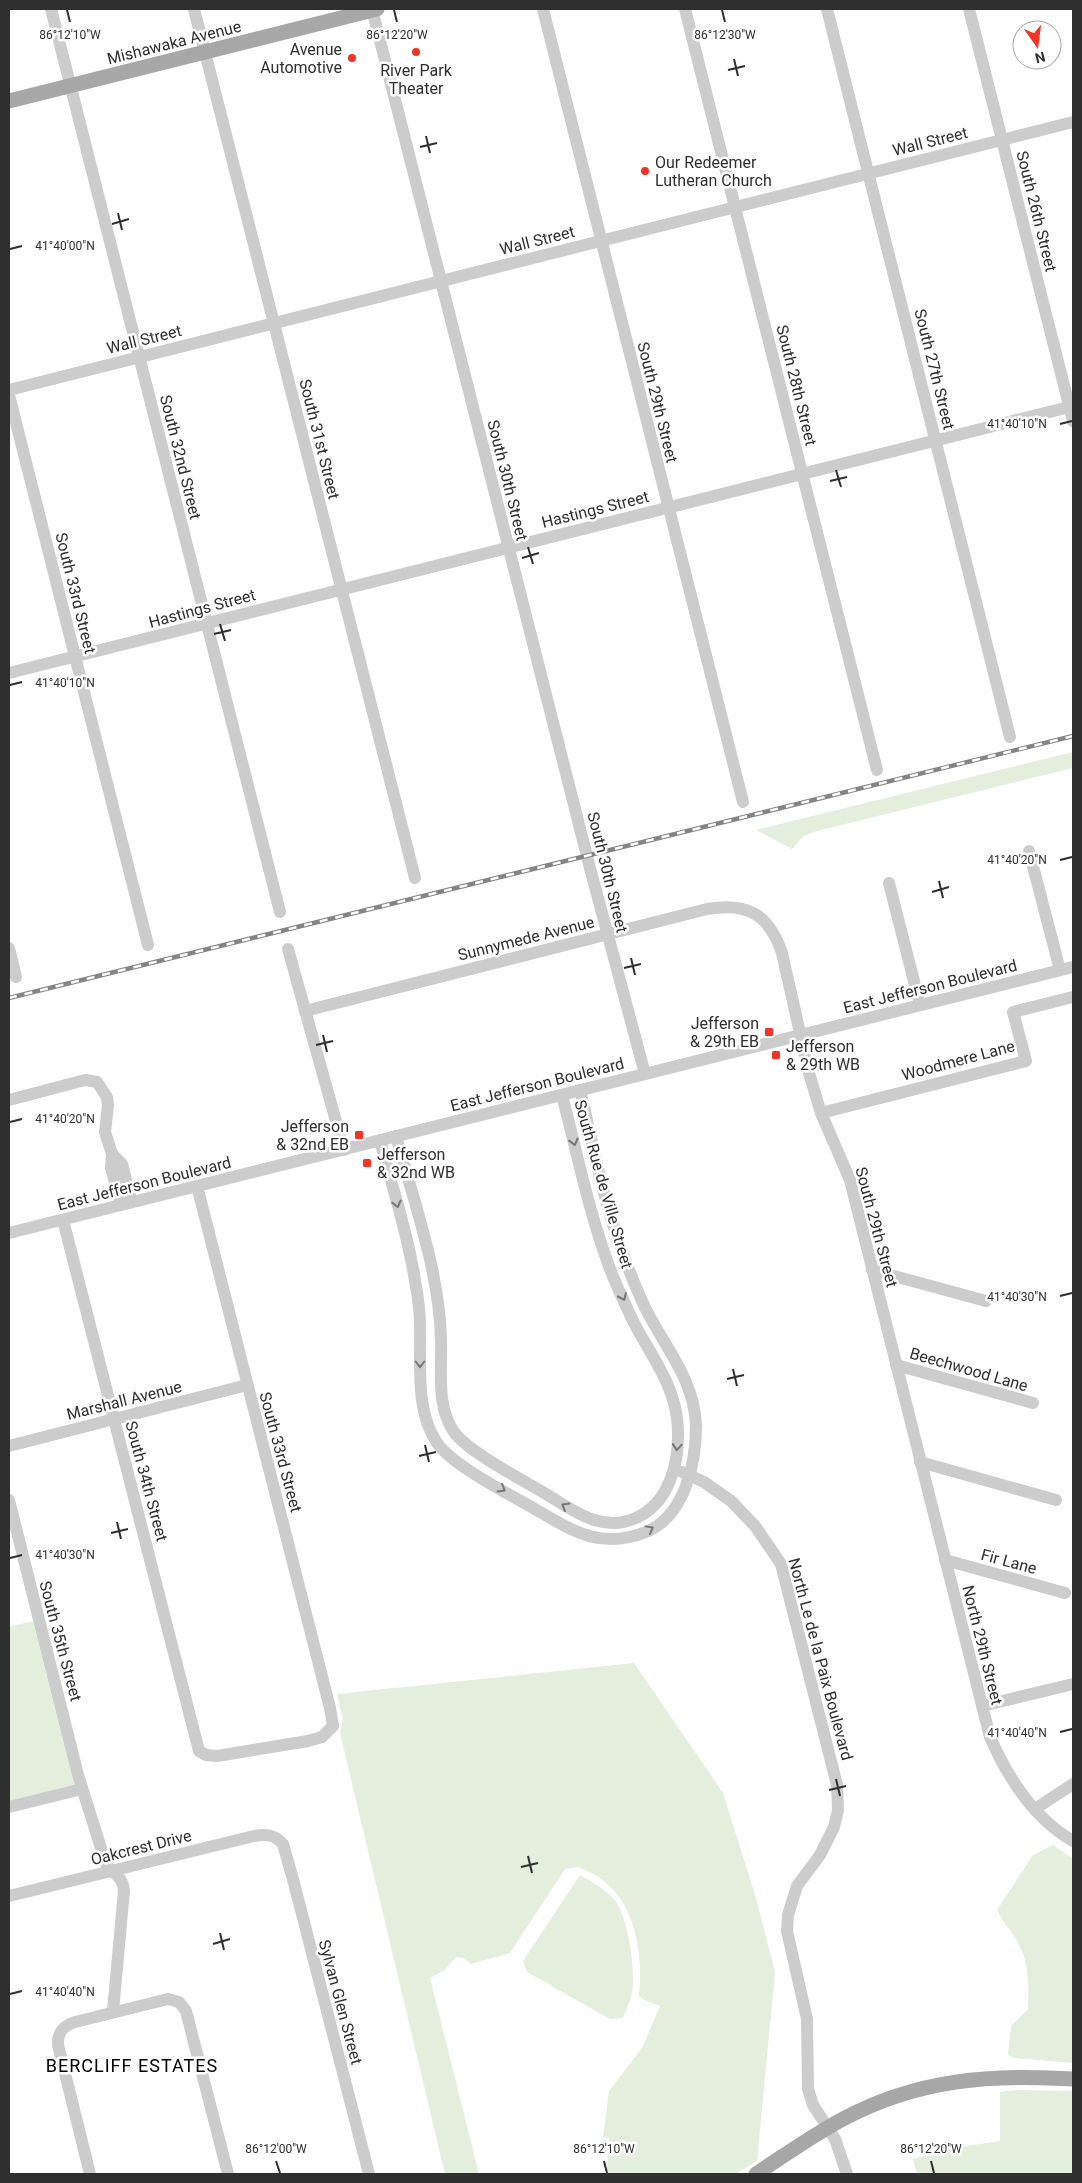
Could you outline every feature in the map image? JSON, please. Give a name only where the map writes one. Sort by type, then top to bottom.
[{"type":"main road","name":"Mishawaka Avenue","points":[[9,101],[374,9]]},
{"type":"main road","points":[[756,2174],[828,2128],[874,2104],[898,2095],[942,2083],[989,2078],[1073,2079]]},
{"type":"street","name":"South 32nd Street","points":[[51,9],[280,912]]},
{"type":"street","name":"South 31st Street","points":[[194,9],[415,878]]},
{"type":"street","name":"South 30th Street","points":[[374,9],[441,281],[645,1074]]},
{"type":"street","name":"South 29th Street","points":[[543,9],[743,802]]},
{"type":"street","name":"South 28th Street","points":[[685,9],[878,770]]},
{"type":"street","name":"South 27th Street","points":[[827,9],[1010,737]]},
{"type":"street","name":"South 26th Street","points":[[969,9],[1071,406],[1073,422]]},
{"type":"street","name":"Wall Street","points":[[9,390],[1073,122]]},
{"type":"street","name":"South 33rd Street","points":[[9,395],[148,945]]},
{"type":"street","name":"Hastings Street","points":[[9,673],[1071,406]]},
{"type":"street","points":[[1029,850],[1060,970]]},
{"type":"street","points":[[888,883],[920,1005]]},
{"type":"street","name":"Sunnymede Avenue","points":[[305,1011],[723,906],[737,907],[755,914]]},
{"type":"street","name":"South 29th Street","points":[[755,914],[766,923],[777,937],[821,1113],[846,1167],[945,1560]]},
{"type":"street","points":[[9,948],[16,977]]},
{"type":"street","points":[[288,949],[344,1150]]},
{"type":"street","name":"East Jefferson Boulevard","points":[[9,1233],[1073,967]]},
{"type":"street","name":"Woodmere Lane","points":[[821,1113],[1026,1061],[1013,1012],[1073,997]]},
{"type":"street","points":[[9,1100],[85,1080],[97,1082],[107,1097],[105,1132],[112,1154],[112,1168],[127,1204]]},
{"type":"street","name":"South Rue de Ville Street","points":[[380,1140],[415,1277],[420,1324],[420,1374],[423,1403],[432,1435],[448,1456],[572,1531],[604,1540],[617,1540],[635,1536],[651,1530],[675,1508],[690,1475],[696,1424],[691,1396],[679,1367],[649,1316],[618,1240],[580,1090]]},
{"type":"street","name":"South Rue de Ville Street","points":[[396,1136],[433,1276],[439,1310],[442,1398],[446,1418],[461,1441],[584,1518],[606,1524],[629,1521],[643,1515],[654,1507],[662,1497],[674,1468],[678,1432],[677,1416],[666,1377],[634,1322],[611,1271],[586,1190],[562,1095]]},
{"type":"street","name":"South 33rd Street","points":[[197,1186],[306,1612],[333,1726],[322,1737],[308,1741],[218,1756],[206,1755],[199,1751]]},
{"type":"street","name":"South 34th Street","points":[[63,1220],[199,1751]]},
{"type":"street","points":[[872,1270],[986,1301]]},
{"type":"street","name":"Beechwood Lane","points":[[896,1365],[1033,1404]]},
{"type":"street","name":"Marshall Avenue","points":[[9,1446],[248,1386]]},
{"type":"street","points":[[920,1462],[1056,1500]]},
{"type":"street","name":"North Le de la Paix Boulevard","points":[[674,1468],[704,1482],[731,1501],[755,1526],[781,1564],[837,1785],[838,1810],[834,1826],[820,1855],[797,1886],[788,1915],[787,1931],[807,2019],[808,2090],[813,2105],[840,2151],[847,2174]]},
{"type":"street","name":"South 35th Street","points":[[9,1500],[82,1789],[106,1864],[123,1882],[124,1891],[113,2012]]},
{"type":"street","name":"Fir Lane","points":[[945,1560],[1065,1593]]},
{"type":"street","name":"North 29th Street","points":[[945,1560],[990,1737],[1012,1782],[1052,1826],[1073,1841]]},
{"type":"street","points":[[982,1706],[1073,1684]]},
{"type":"street","points":[[1035,1809],[1073,1784]]},
{"type":"street","points":[[9,1807],[82,1789]]},
{"type":"street","name":"Oakcrest Drive","points":[[9,1896],[254,1836],[272,1835],[279,1840]]},
{"type":"street","name":"Sylvan Glen Street","points":[[279,1840],[283,1844],[294,1883],[369,2174]]},
{"type":"street","points":[[90,2174],[58,2046],[61,2030],[67,2024],[160,2000],[180,2002],[190,2022],[228,2174]]},
{"type":"green space","points":[[1073,752],[1073,768],[817,831],[803,836],[792,849],[756,830]]},
{"type":"green space","points":[[33,1621],[75,1788],[9,1805],[9,1627]]},
{"type":"green space","points":[[634,1663],[723,1793],[756,1898],[775,1972],[757,2161],[735,2174],[607,2174],[609,2138],[603,2137],[609,2091],[642,2048],[660,2006],[639,1996],[640,1965],[636,1934],[624,1905],[616,1893],[602,1880],[578,1867],[565,1869],[510,1953],[471,1964],[464,1958],[456,1957],[445,1970],[430,1978],[479,2174],[445,2174],[340,1733],[343,1720],[337,1694]]},
{"type":"green space","points":[[1053,1845],[1073,1859],[1073,2063],[1014,2058],[1008,2055],[1011,2026],[1028,2009],[1028,1984],[1022,1950],[997,1910],[1033,1855]]},
{"type":"green space","points":[[580,1875],[614,1899],[619,1907],[627,1930],[632,1958],[633,1984],[632,1993],[623,2018],[610,2019],[527,1972],[523,1961]]},
{"type":"green space","points":[[1017,2090],[1073,2091],[1073,2174],[917,2174],[913,2159],[959,2147],[1000,2141],[1000,2092]]},
{"type":"railway","points":[[9,998],[1073,736]]},
{"type":"place","name":"River Park Theater","points":[[416,52]]},
{"type":"place","name":"Avenue Automotive","points":[[352,58]]},
{"type":"place","name":"Our Redeemer Lutheran Church","points":[[645,171]]},
{"type":"place","name":"Jefferson & 29th EB","points":[[769,1032]]},
{"type":"place","name":"Jefferson & 29th WB","points":[[776,1055]]},
{"type":"place","name":"Jefferson & 32nd EB","points":[[359,1135]]},
{"type":"place","name":"Jefferson & 32nd WB","points":[[367,1163]]},
{"type":"district","name":"BERCLIFF ESTATES","points":[[132,2066]]}]
